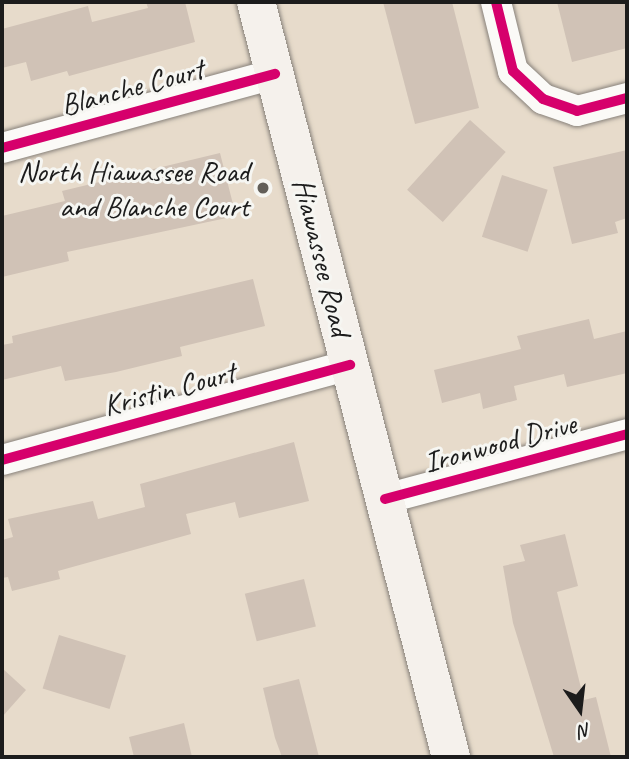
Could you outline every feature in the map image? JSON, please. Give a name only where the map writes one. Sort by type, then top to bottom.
[{"type":"main road","name":"Hiawassee Road","points":[[256,2],[451,757]]},
{"type":"street","points":[[496,2],[513,71],[543,99],[577,111],[627,98]]},
{"type":"street","name":"Blanche Court","points":[[2,148],[275,74]]},
{"type":"street","name":"Kristin Court","points":[[2,460],[350,365]]},
{"type":"street","name":"Ironwood Drive","points":[[385,499],[627,434]]},
{"type":"building","points":[[146,2],[185,2],[195,42],[69,76],[67,71],[31,81],[26,62],[2,68],[2,29],[88,6],[92,22],[148,8]]},
{"type":"building","points":[[383,2],[452,2],[479,108],[415,124]]},
{"type":"building","points":[[557,2],[627,2],[627,48],[572,62]]},
{"type":"building","points":[[470,120],[506,152],[443,222],[407,190]]},
{"type":"building","points":[[627,150],[627,218],[615,222],[618,233],[572,244],[553,167]]},
{"type":"building","points":[[220,153],[236,216],[67,252],[69,261],[2,277],[2,216],[65,201],[62,191]]},
{"type":"building","points":[[502,175],[548,190],[528,252],[482,237]]},
{"type":"building","points":[[253,279],[265,326],[180,347],[182,356],[116,372],[65,381],[61,366],[2,380],[2,345],[13,343],[12,336]]},
{"type":"building","points":[[589,319],[594,339],[627,331],[627,373],[567,387],[564,374],[514,386],[517,400],[483,409],[480,393],[442,403],[434,370],[521,349],[517,336]]},
{"type":"building","points":[[294,442],[309,501],[239,518],[235,502],[186,514],[191,534],[58,571],[60,579],[12,591],[8,577],[2,578],[2,540],[13,537],[8,519],[93,501],[98,519],[145,507],[140,484]]},
{"type":"building","points":[[565,534],[578,586],[557,592],[584,700],[596,697],[611,757],[554,757],[513,623],[503,566],[525,561],[520,545]]},
{"type":"building","points":[[304,579],[316,627],[257,641],[245,594]]},
{"type":"building","points":[[59,635],[126,655],[110,709],[43,689]]},
{"type":"building","points":[[2,668],[26,690],[2,717]]},
{"type":"building","points":[[299,679],[319,757],[282,757],[275,738],[263,688]]},
{"type":"building","points":[[184,723],[192,757],[134,757],[129,737]]},
{"type":"cycle path","points":[[496,2],[513,71],[543,99],[577,111],[627,98]]},
{"type":"cycle path","points":[[2,148],[275,74]]},
{"type":"cycle path","points":[[2,460],[350,365]]},
{"type":"cycle path","points":[[385,499],[627,434]]},
{"type":"place","name":"North Hiawassee Road and Blanche Court","points":[[263,188]]}]
